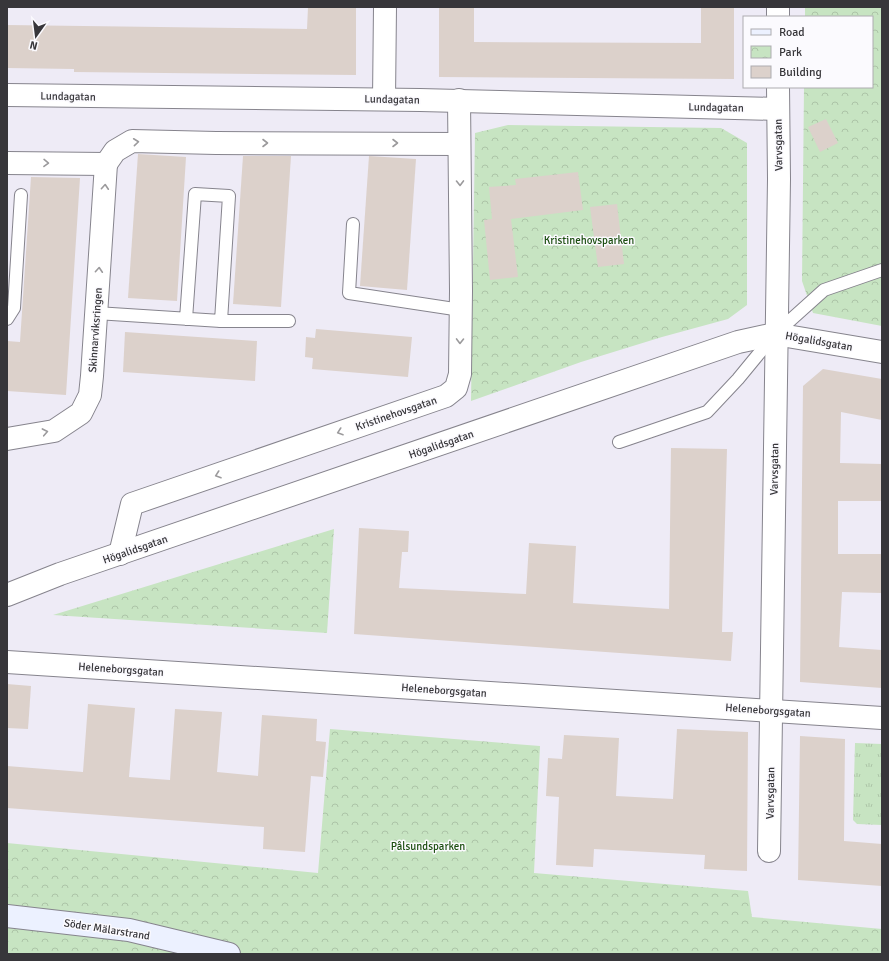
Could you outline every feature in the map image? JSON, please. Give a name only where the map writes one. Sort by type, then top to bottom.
[{"type":"street","points":[[384,99],[385,7]]},
{"type":"street","name":"Varvsgatan","points":[[769,851],[772,711],[775,334],[779,179],[778,88]]},
{"type":"street","name":"Lundagatan","points":[[7,95],[459,100],[778,108]]},
{"type":"street","name":"Kristinehovsgatan","points":[[120,554],[132,504],[446,396],[456,388],[460,374],[461,310],[459,100]]},
{"type":"street","points":[[7,163],[106,164],[115,152],[132,141],[216,143],[459,144]]},
{"type":"street","name":"Skinnarviksringen","points":[[7,439],[54,430],[81,413],[90,395],[106,164]]},
{"type":"street","name":"Högalidsgatan","points":[[7,595],[60,574],[738,342],[775,334],[882,352]]},
{"type":"street","name":"Heleneborgsgatan","points":[[7,662],[882,718]]},
{"type":"street","name":"Söder Mälarstrand","points":[[7,916],[129,930],[229,954]]},
{"type":"street","name":"Söder Mälarstrand","points":[[7,920],[30,919]]},
{"type":"lane","points":[[186,319],[195,194],[224,195],[229,196],[221,321]]},
{"type":"lane","points":[[7,319],[14,308],[21,195]]},
{"type":"lane","points":[[353,224],[349,292],[461,310]]},
{"type":"lane","points":[[619,442],[707,412],[738,379],[775,334],[824,290],[882,270]]},
{"type":"lane","points":[[96,313],[221,321],[289,321]]},
{"type":"green space","points":[[805,7],[882,7],[882,326],[813,313],[802,281],[804,88],[873,88],[873,16],[805,16]]},
{"type":"green space","name":"Kristinehovsparken","points":[[508,125],[721,128],[747,143],[747,305],[728,319],[662,337],[581,362],[471,401],[475,133]]},
{"type":"green space","points":[[334,529],[327,633],[53,615]]},
{"type":"green space","name":"Pålsundsparken","points":[[330,729],[540,746],[534,873],[748,891],[752,917],[882,929],[882,954],[7,954],[7,843],[318,873]]},
{"type":"green space","points":[[855,743],[882,744],[882,825],[857,824],[853,820]]},
{"type":"building","points":[[308,7],[356,7],[356,75],[74,72],[74,69],[7,68],[7,25],[307,29]]},
{"type":"building","points":[[439,7],[474,7],[474,42],[701,43],[701,7],[734,7],[734,79],[439,77]]},
{"type":"building","points":[[826,119],[838,143],[820,152],[808,127]]},
{"type":"building","points":[[138,154],[186,157],[177,301],[128,298]]},
{"type":"building","points":[[243,156],[291,156],[281,307],[233,304]]},
{"type":"building","points":[[369,156],[416,159],[407,290],[360,286]]},
{"type":"building","points":[[578,172],[583,210],[511,219],[518,277],[490,280],[484,220],[492,219],[489,187],[516,185],[515,179]]},
{"type":"building","points":[[31,177],[80,178],[66,395],[7,391],[7,341],[20,342]]},
{"type":"building","points":[[617,204],[624,264],[598,267],[590,207]]},
{"type":"building","points":[[316,329],[412,337],[408,377],[312,369],[313,358],[305,357],[306,337],[315,338]]},
{"type":"building","points":[[125,332],[257,341],[255,381],[123,372]]},
{"type":"building","points":[[823,369],[882,379],[882,420],[841,412],[840,463],[882,464],[882,501],[838,501],[838,554],[882,554],[882,593],[842,592],[839,647],[882,650],[882,688],[800,682],[803,386]]},
{"type":"building","points":[[671,448],[727,449],[722,632],[733,632],[731,661],[354,634],[359,528],[409,531],[408,552],[402,552],[399,588],[526,594],[529,543],[576,546],[573,603],[669,609]]},
{"type":"building","points":[[7,684],[31,686],[28,729],[7,728]]},
{"type":"building","points":[[88,704],[135,708],[129,777],[170,780],[175,709],[222,712],[217,772],[258,776],[262,715],[317,719],[316,741],[326,742],[323,777],[311,776],[305,852],[263,849],[264,827],[7,808],[7,766],[83,772]]},
{"type":"building","points":[[677,729],[748,732],[747,871],[704,869],[705,855],[594,849],[593,867],[556,865],[559,797],[546,796],[548,758],[562,759],[564,735],[619,738],[616,796],[673,799]]},
{"type":"building","points":[[800,736],[845,739],[844,841],[882,844],[882,886],[798,880]]}]
